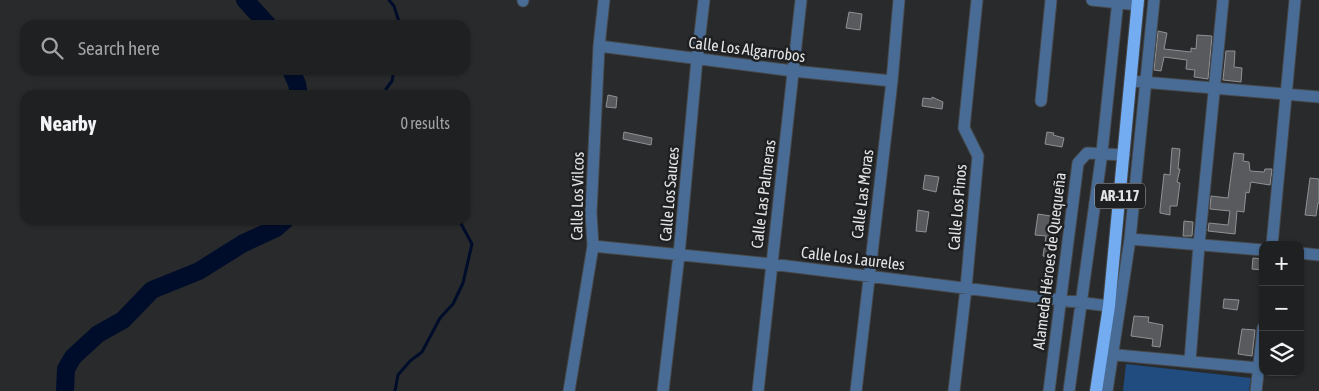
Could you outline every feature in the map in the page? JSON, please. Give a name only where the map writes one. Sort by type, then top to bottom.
[{"type":"main road","name":"AR-117","points":[[1096,391],[1107,354],[1108,306],[1138,2]]},
{"type":"street","name":"Calle Los Vilcos","points":[[569,391],[593,246],[591,213],[599,46],[604,0]]},
{"type":"street","name":"Calle Los Sauces","points":[[663,391],[679,255],[704,0]]},
{"type":"street","name":"Calle Las Palmeras","points":[[758,391],[802,0]]},
{"type":"street","name":"Calle Las Moras","points":[[856,391],[892,81],[899,0]]},
{"type":"street","name":"Calle Los Pinos","points":[[954,391],[978,156],[964,128],[977,0]]},
{"type":"street","points":[[1041,101],[1051,0]]},
{"type":"street","points":[[1092,0],[1138,2]]},
{"type":"street","points":[[1107,391],[1107,354],[1130,239],[1154,0]]},
{"type":"street","points":[[1190,361],[1199,245],[1223,0]]},
{"type":"street","points":[[1272,241],[1295,0]]},
{"type":"street","points":[[1069,391],[1102,152],[1118,1]]},
{"type":"street","name":"Calle Los Algarrobos","points":[[599,46],[793,71],[892,81]]},
{"type":"street","points":[[1131,81],[1319,97]]},
{"type":"street","name":"Alameda Héroes de Quequeña","points":[[1050,391],[1078,163],[1087,153],[1102,152],[1124,155]]},
{"type":"street","points":[[1130,239],[1259,250]]},
{"type":"street","name":"Calle Los Laureles","points":[[593,246],[771,264],[1108,306]]},
{"type":"street","points":[[1304,253],[1319,254]]},
{"type":"street","points":[[1256,391],[1263,331]]},
{"type":"street","points":[[1107,354],[1258,368]]},
{"type":"shaded area","points":[[1126,364],[1251,378],[1249,391],[1123,391]]},
{"type":"building","points":[[849,12],[862,14],[860,30],[846,28]]},
{"type":"building","points":[[1158,31],[1167,33],[1164,49],[1191,52],[1191,48],[1196,49],[1197,35],[1212,36],[1208,79],[1194,77],[1195,70],[1186,69],[1187,60],[1164,57],[1161,71],[1154,70]]},
{"type":"building","points":[[1226,51],[1235,51],[1234,67],[1242,68],[1241,82],[1223,80]]},
{"type":"building","points":[[608,95],[617,97],[616,108],[606,107]]},
{"type":"building","points":[[932,97],[943,102],[942,109],[922,106],[923,98],[932,99]]},
{"type":"building","points":[[624,132],[652,138],[651,145],[623,139]]},
{"type":"building","points":[[1047,132],[1064,138],[1062,147],[1045,144]]},
{"type":"building","points":[[1172,148],[1180,149],[1178,169],[1180,169],[1177,182],[1180,183],[1177,206],[1170,206],[1170,215],[1160,213],[1160,210],[1164,174],[1170,175]]},
{"type":"building","points":[[1234,153],[1244,154],[1243,161],[1249,162],[1250,171],[1264,172],[1265,169],[1272,169],[1270,185],[1251,182],[1249,193],[1246,192],[1244,212],[1237,211],[1235,234],[1208,231],[1209,223],[1228,225],[1230,211],[1210,209],[1211,196],[1228,198]]},
{"type":"building","points":[[925,175],[939,177],[936,192],[923,189]]},
{"type":"building","points":[[1310,178],[1319,179],[1319,203],[1316,216],[1305,215]]},
{"type":"building","points":[[918,210],[929,212],[926,232],[916,231]]},
{"type":"building","points":[[1038,214],[1057,217],[1050,257],[1043,256],[1046,236],[1035,235]]},
{"type":"building","points":[[1184,221],[1193,222],[1192,236],[1183,236]]},
{"type":"building","points":[[1253,258],[1259,259],[1259,270],[1252,269]]},
{"type":"building","points":[[1224,299],[1239,300],[1237,310],[1223,308]]},
{"type":"building","points":[[1134,316],[1149,317],[1148,322],[1163,325],[1160,347],[1152,346],[1153,339],[1131,336]]},
{"type":"building","points":[[1242,329],[1255,330],[1252,356],[1238,354]]},
{"type":"waterway","points":[[245,0],[263,20]]},
{"type":"waterway","points":[[389,0],[394,6],[398,20]]},
{"type":"waterway","points":[[293,75],[298,90]]},
{"type":"waterway","points":[[386,90],[393,75]]},
{"type":"waterway","points":[[65,391],[66,369],[73,357],[98,334],[123,320],[152,290],[199,271],[242,244],[279,225]]},
{"type":"waterway","points":[[395,391],[398,375],[410,361],[422,352],[440,318],[453,304],[463,283],[472,244],[462,225]]}]
